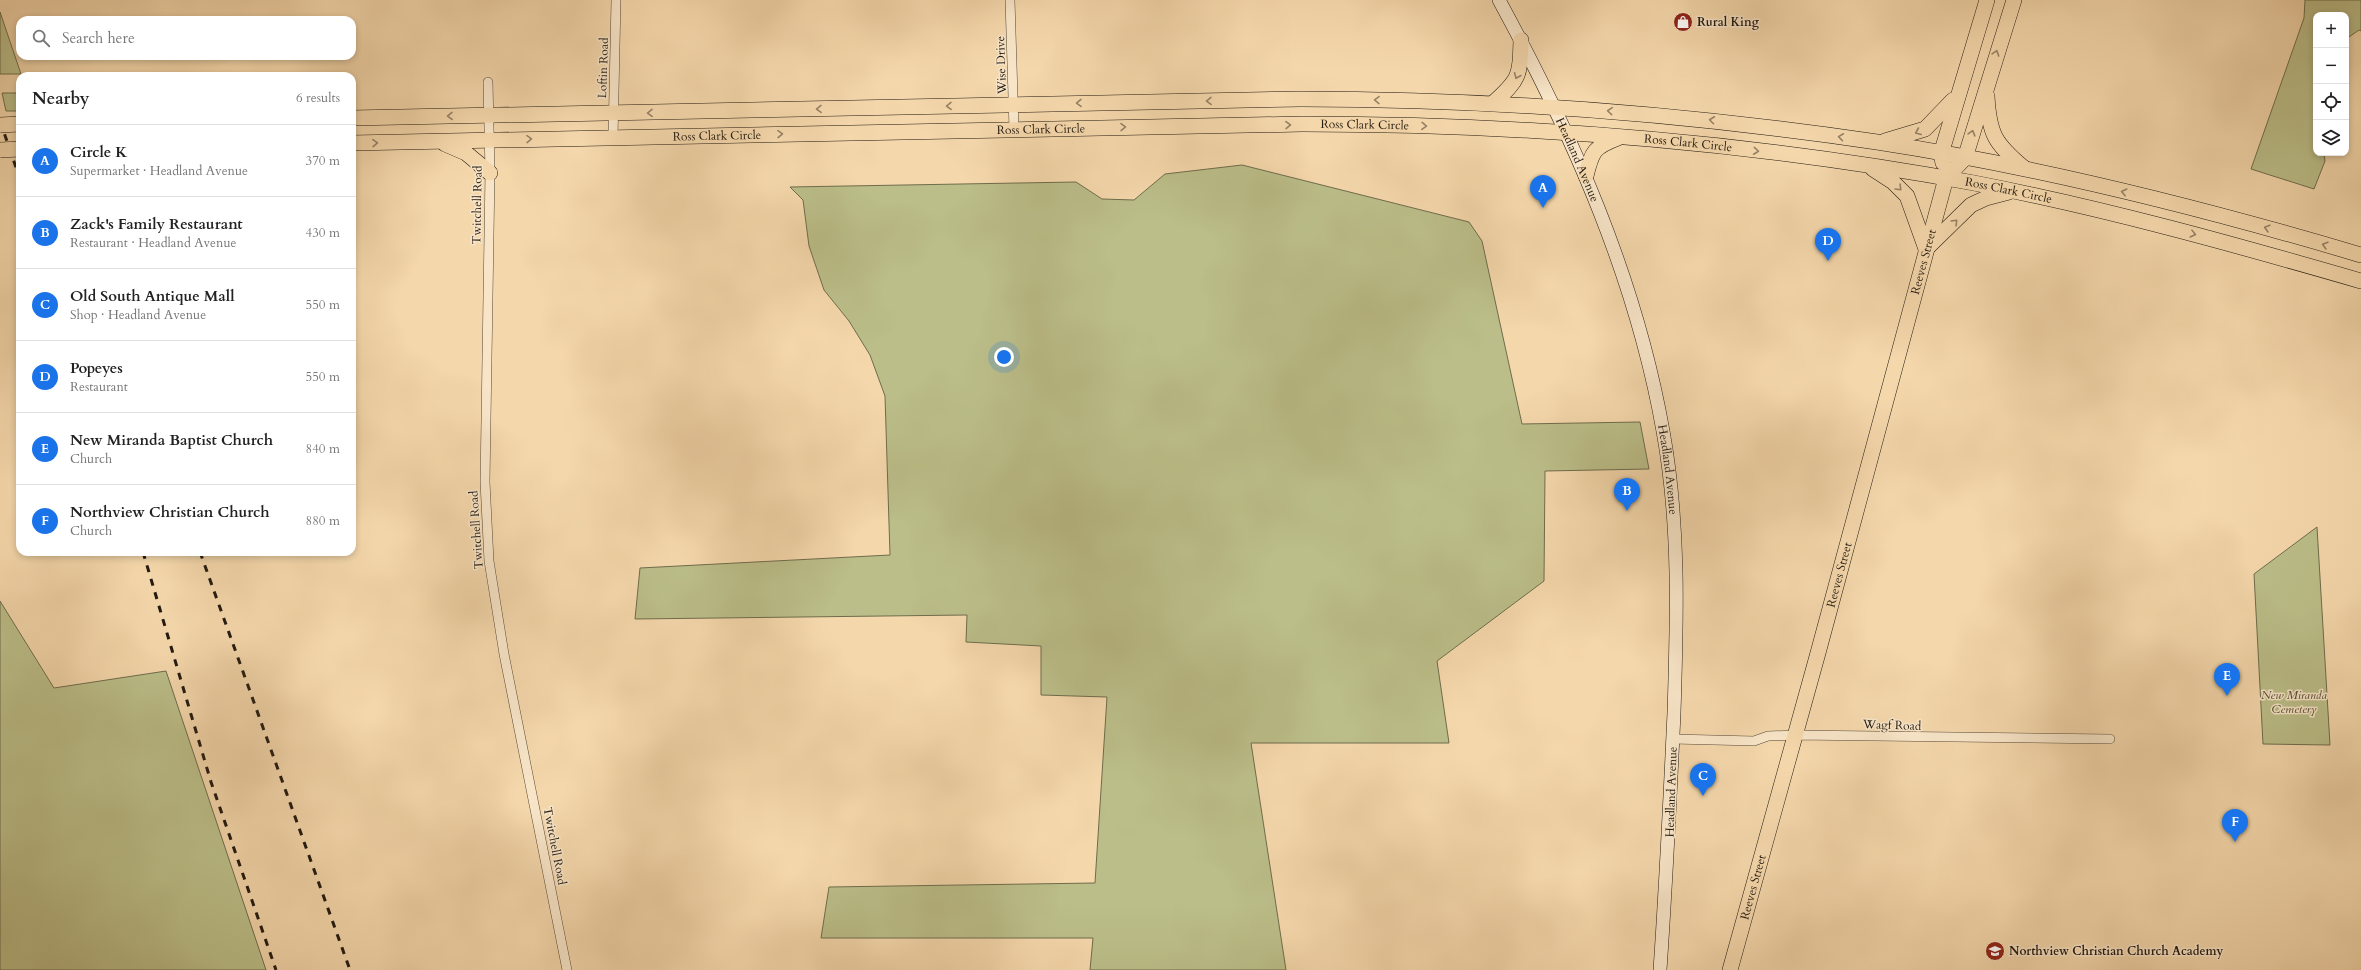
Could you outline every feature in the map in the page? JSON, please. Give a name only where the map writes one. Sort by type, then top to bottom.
[{"type":"main road","name":"Headland Avenue","points":[[1499,0],[1554,106],[1586,176],[1612,240],[1634,308],[1663,432],[1672,500],[1677,578],[1673,739],[1660,970]]},
{"type":"main road","name":"Reeves Street","points":[[1946,178],[1941,154],[1957,96],[1987,0]]},
{"type":"main road","name":"Reeves Street","points":[[1730,970],[1796,735],[1946,178],[1965,158],[1986,84],[2014,0]]},
{"type":"main road","points":[[1493,103],[1511,87],[1518,77],[1520,69],[1521,40]]},
{"type":"main road","points":[[1986,84],[1988,120],[1994,137],[2005,152],[2026,170]]},
{"type":"main road","points":[[1880,143],[1925,128],[1957,96]]},
{"type":"main road","name":"Ross Clark Circle","points":[[356,118],[1301,99],[1493,103],[1554,106],[1703,119],[1880,143],[1965,158],[2162,200],[2361,255]]},
{"type":"main road","points":[[0,125],[16,124]]},
{"type":"main road","name":"Ross Clark Circle","points":[[356,143],[1014,129],[1346,124],[1565,131],[1770,152],[1946,178],[2191,233],[2361,281]]},
{"type":"main road","points":[[1586,176],[1594,150],[1600,145],[1623,136]]},
{"type":"main road","points":[[439,141],[466,152],[490,173]]},
{"type":"main road","points":[[0,150],[16,149]]},
{"type":"main road","points":[[1867,166],[1893,182],[1907,196],[1926,248],[1971,205],[1986,198],[2012,192]]},
{"type":"street","name":"Loftin Road","points":[[613,138],[616,0]]},
{"type":"street","name":"Wise Drive","points":[[1010,0],[1014,129]]},
{"type":"street","name":"Twitchell Road","points":[[488,82],[490,173],[485,482],[489,561],[505,662],[567,970]]},
{"type":"street","name":"Wagf Road","points":[[1673,739],[1754,741],[1768,736],[1796,735],[2110,740]]},
{"type":"green space","points":[[2305,0],[2361,0],[2361,31],[2359,30],[2349,37],[2349,12],[2313,12],[2313,156],[2324,156],[2325,161],[2314,189],[2251,169],[2304,18]]},
{"type":"green space","points":[[0,12],[20,72],[16,72],[16,74],[0,74]]},
{"type":"green space","points":[[2,93],[16,93],[16,111],[6,111]]},
{"type":"green space","points":[[1242,165],[1469,222],[1482,241],[1522,424],[1640,422],[1649,469],[1545,471],[1544,581],[1437,661],[1449,743],[1251,743],[1286,970],[1090,970],[1093,938],[821,938],[829,887],[1095,883],[1107,697],[1041,695],[1041,646],[966,642],[967,615],[635,619],[640,568],[890,555],[885,396],[870,355],[849,321],[824,290],[809,246],[803,200],[790,187],[1076,182],[1102,199],[1134,200],[1165,174]]},
{"type":"green space","name":"New Miranda Cemetery","points":[[2317,527],[2330,745],[2263,744],[2254,574]]},
{"type":"green space","points":[[0,601],[54,688],[166,671],[266,970],[0,970]]},
{"type":"railway","points":[[0,121],[16,167]]},
{"type":"railway","points":[[144,556],[211,782],[276,970]]},
{"type":"railway","points":[[201,556],[350,970]]},
{"type":"place","name":"Rural King","points":[[1683,22]]},
{"type":"place","name":"Circle K","points":[[1543,208]]},
{"type":"place","name":"Popeyes","points":[[1828,261]]},
{"type":"place","name":"Zack's Family Restaurant","points":[[1627,511]]},
{"type":"place","name":"New Miranda Baptist Church","points":[[2227,696]]},
{"type":"place","name":"Old South Antique Mall","points":[[1703,796]]},
{"type":"place","name":"Northview Christian Church","points":[[2235,842]]},
{"type":"place","name":"Northview Christian Church Academy","points":[[1995,951]]}]
